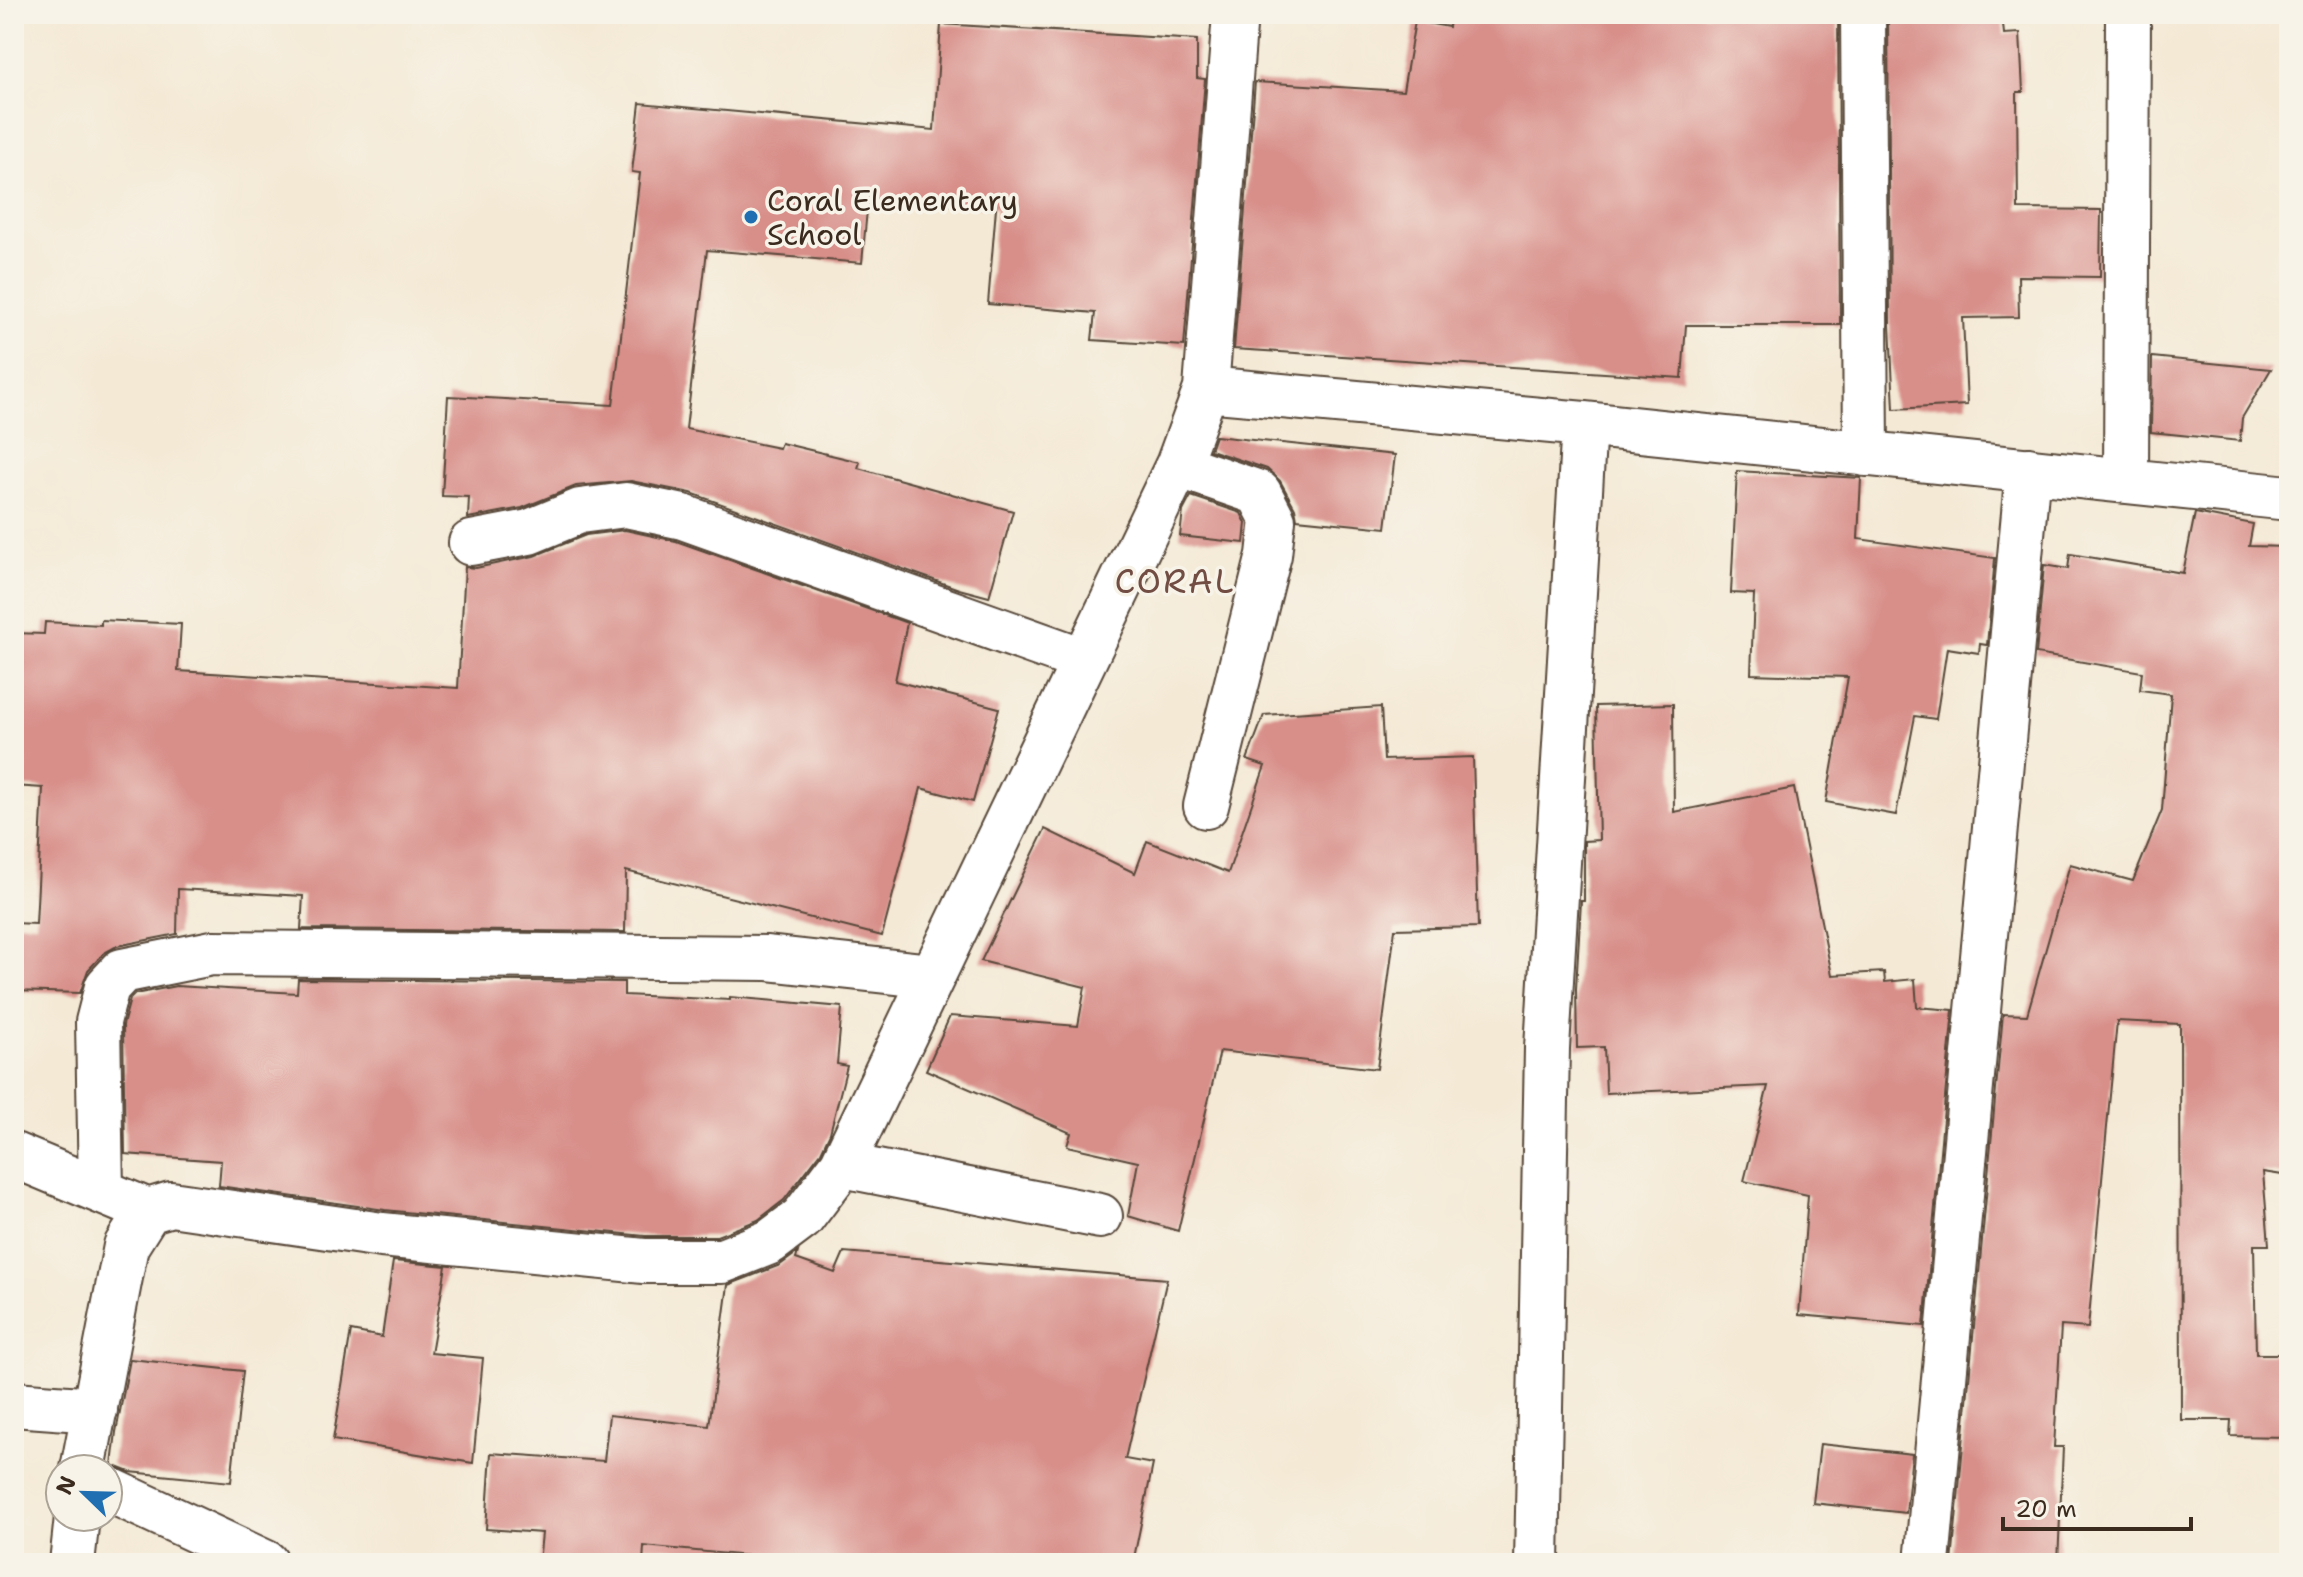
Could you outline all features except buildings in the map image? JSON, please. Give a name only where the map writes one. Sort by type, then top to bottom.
[{"type":"street","points":[[14,1155],[148,1211],[171,1204],[428,1240],[644,1261],[722,1261],[770,1242],[802,1218],[842,1165],[1178,465],[1206,389],[1235,14]]},
{"type":"street","points":[[1863,14],[1866,454]]},
{"type":"street","points":[[2126,481],[2128,14]]},
{"type":"street","points":[[1206,389],[1584,424],[2289,498]]},
{"type":"street","points":[[1537,1563],[1547,1048],[1584,424]]},
{"type":"street","points":[[1178,465],[1259,493],[1273,520],[1269,555],[1206,806]]},
{"type":"street","points":[[1927,1563],[2028,470]]},
{"type":"street","points":[[471,543],[529,532],[580,511],[626,505],[683,517],[1083,660]]},
{"type":"street","points":[[101,1191],[98,1022],[107,987],[122,971],[212,953],[767,958],[932,976]]},
{"type":"street","points":[[842,1165],[1100,1216]]},
{"type":"street","points":[[86,1453],[126,1246],[148,1211]]},
{"type":"street","points":[[14,1404],[95,1410]]},
{"type":"street","points":[[124,1496],[266,1563]]},
{"type":"street","points":[[72,1563],[75,1533]]},
{"type":"place","name":"Coral Elementary School","points":[[751,217]]},
{"type":"district","name":"CORAL","points":[[1175,581]]}]
